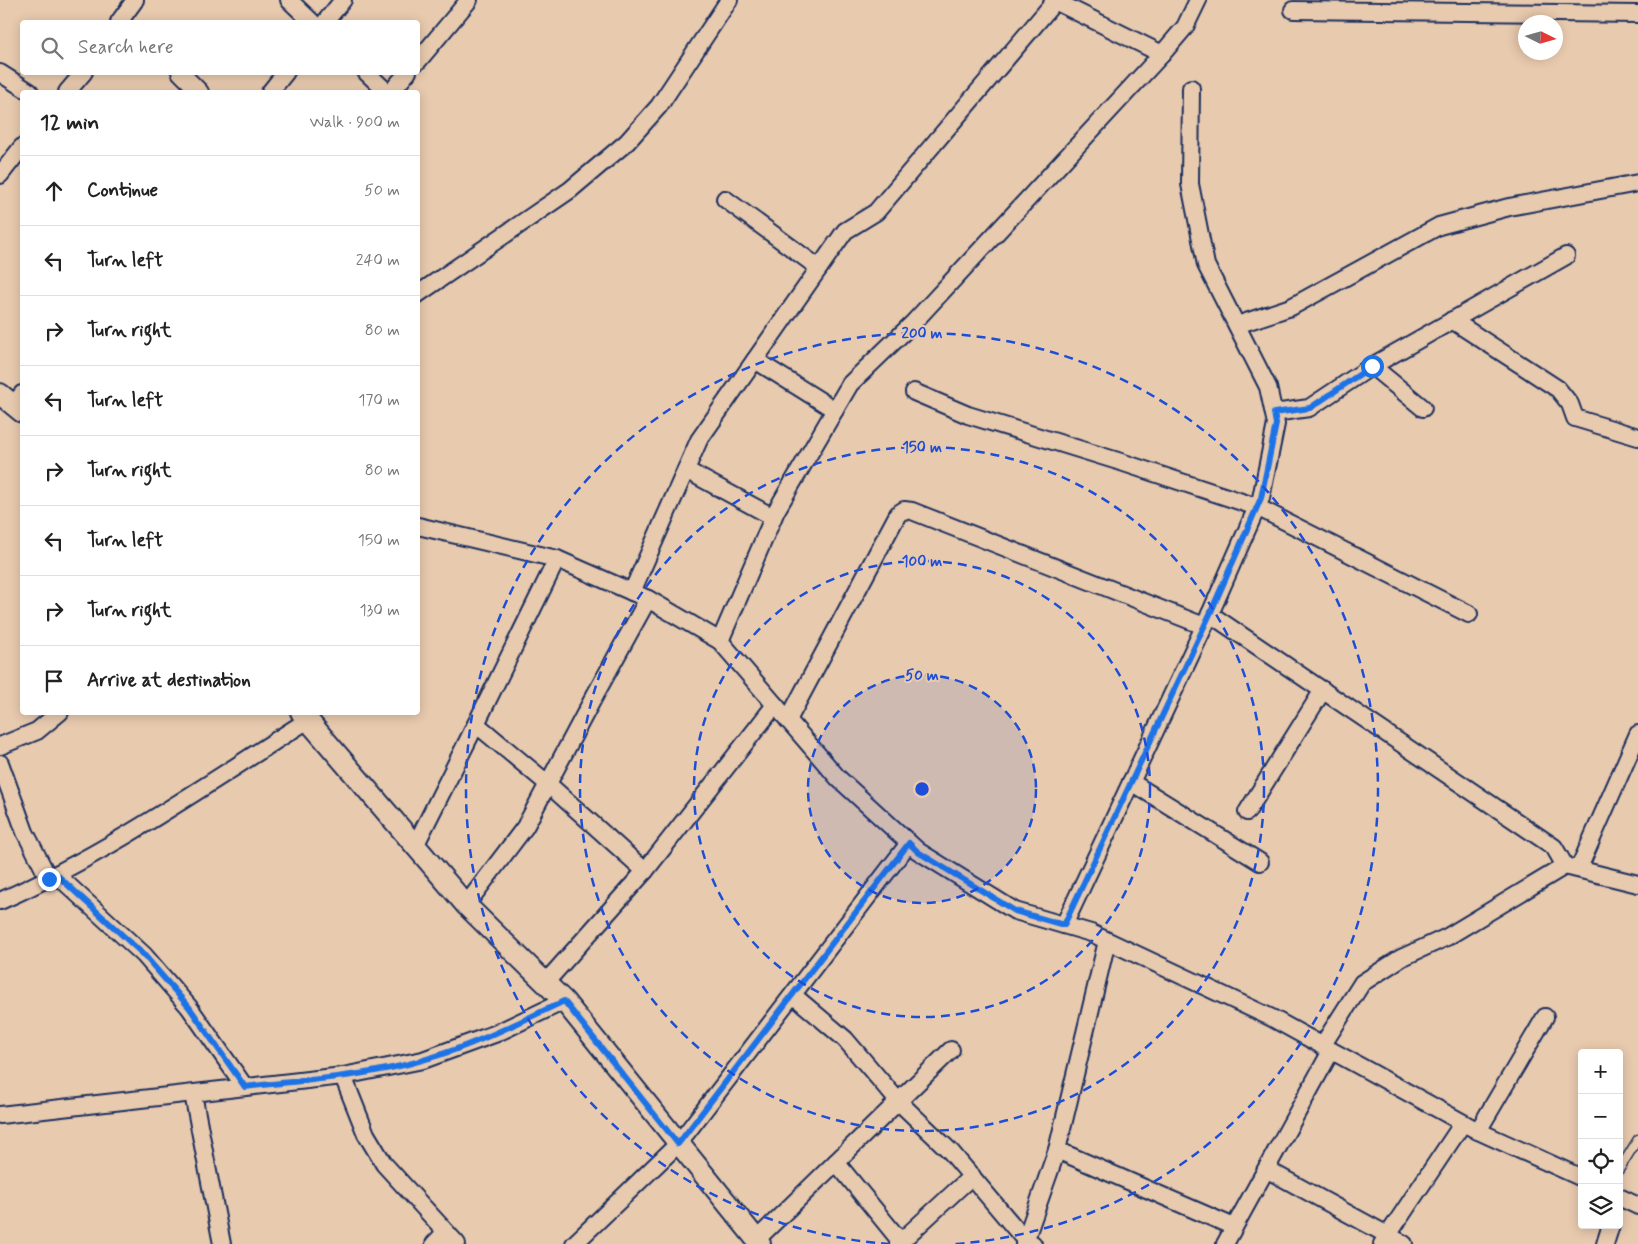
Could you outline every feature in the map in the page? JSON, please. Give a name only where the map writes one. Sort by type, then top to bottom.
[{"type":"street","points":[[288,0],[310,20]]},
{"type":"street","points":[[327,20],[343,0]]},
{"type":"street","points":[[420,59],[469,0]]},
{"type":"street","points":[[420,293],[570,190],[626,142],[659,106],[729,0]]},
{"type":"street","points":[[720,641],[773,517],[850,384],[913,323],[1162,54],[1185,27],[1198,0]]},
{"type":"street","points":[[632,592],[699,440],[845,231],[876,212],[1055,1],[1162,54]]},
{"type":"street","points":[[1293,10],[1351,5],[1638,14]]},
{"type":"street","points":[[0,73],[27,90]]},
{"type":"street","points":[[69,90],[81,75]]},
{"type":"street","points":[[183,75],[198,90]]},
{"type":"street","points":[[272,90],[284,75]]},
{"type":"street","points":[[369,75],[387,90]]},
{"type":"street","points":[[391,90],[405,75]]},
{"type":"street","points":[[1064,925],[1207,620],[1257,507],[1276,424],[1268,387],[1206,264],[1190,184],[1191,88]]},
{"type":"street","points":[[0,174],[20,149]]},
{"type":"street","points":[[1237,325],[1291,308],[1439,226],[1508,207],[1638,183]]},
{"type":"street","points":[[725,199],[819,268]]},
{"type":"street","points":[[1274,413],[1310,408],[1372,366],[1566,256]]},
{"type":"street","points":[[1452,320],[1558,389],[1570,404],[1575,418],[1638,437]]},
{"type":"street","points":[[755,360],[835,410]]},
{"type":"street","points":[[1372,366],[1423,408]]},
{"type":"street","points":[[914,392],[968,415],[1121,462],[1257,507],[1469,614]]},
{"type":"street","points":[[686,470],[773,517]]},
{"type":"street","points":[[788,720],[898,514],[904,510],[912,511],[1207,620],[1323,690],[1554,847],[1572,867],[1638,884]]},
{"type":"street","points":[[420,526],[557,559],[648,599],[720,641],[838,778],[918,852],[1015,911],[1064,925],[1107,941],[1272,1018],[1478,1130],[1578,1176]]},
{"type":"street","points":[[415,846],[557,559]]},
{"type":"street","points":[[466,906],[525,827],[648,599]]},
{"type":"street","points":[[1247,812],[1323,690]]},
{"type":"street","points":[[545,983],[645,871],[775,705]]},
{"type":"street","points":[[0,746],[37,731],[56,715]]},
{"type":"street","points":[[0,901],[53,877],[128,834],[305,716],[466,906],[564,1001],[758,1242],[836,1162],[951,1050]]},
{"type":"street","points":[[476,724],[548,784],[645,871]]},
{"type":"street","points":[[1225,1244],[1362,983],[1401,958],[1447,937],[1572,867],[1638,734]]},
{"type":"street","points":[[0,763],[25,832],[53,877],[144,955],[189,1007],[245,1087]]},
{"type":"street","points":[[1131,782],[1260,862]]},
{"type":"street","points":[[574,1244],[678,1144],[909,843]]},
{"type":"street","points":[[1027,1243],[1056,1150],[1107,941]]},
{"type":"street","points":[[793,994],[845,1039],[898,1101],[951,1152],[1027,1243]]},
{"type":"street","points":[[0,1115],[343,1076],[423,1060],[497,1033],[564,1001]]},
{"type":"street","points":[[1478,1130],[1545,1017]]},
{"type":"street","points":[[343,1076],[366,1134],[384,1164],[445,1240]]},
{"type":"street","points":[[193,1094],[222,1244]]},
{"type":"street","points":[[1385,1240],[1463,1122]]},
{"type":"street","points":[[1056,1150],[1234,1227]]},
{"type":"street","points":[[836,1162],[900,1243],[972,1176]]},
{"type":"street","points":[[1266,1169],[1385,1240],[1404,1244]]},
{"type":"street","points":[[1623,1199],[1638,1206]]},
{"type":"street","points":[[1605,1244],[1610,1229]]},
{"type":"lane","points":[[1623,1163],[1638,1139]]},
{"type":"route","points":[[49,879],[57,875],[144,955],[189,1007],[245,1087],[343,1076],[423,1060],[497,1033],[564,1001],[678,1144],[909,843],[918,852],[1015,911],[1064,925],[1210,614],[1261,498],[1276,424],[1274,413],[1310,408],[1372,366]]}]
